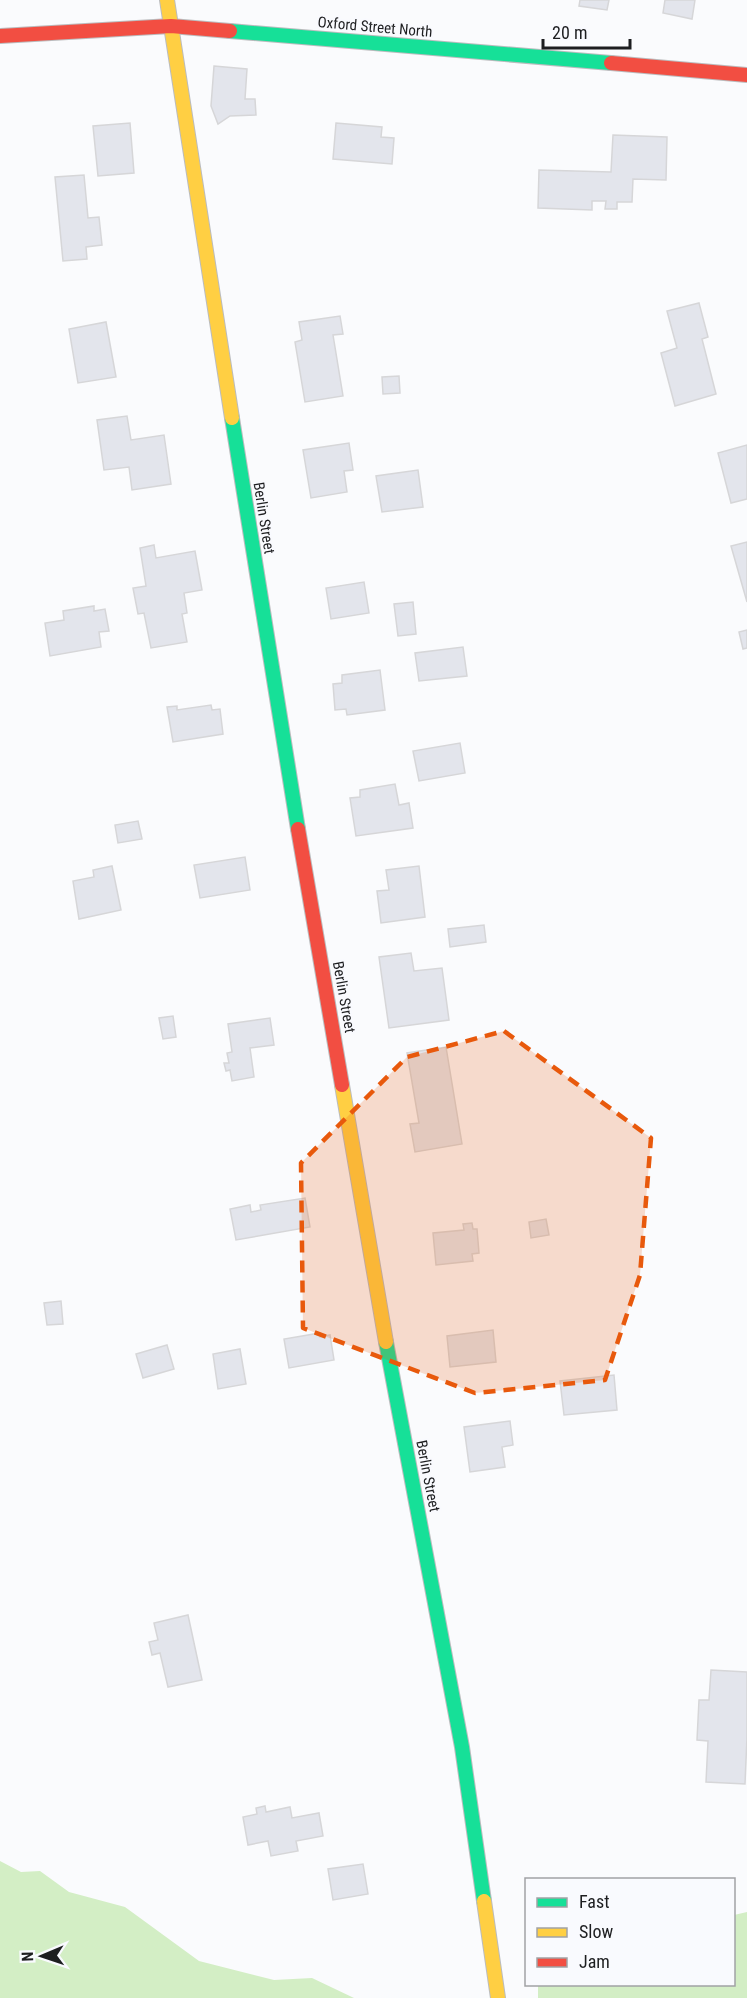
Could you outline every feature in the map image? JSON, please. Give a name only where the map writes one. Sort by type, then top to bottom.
[{"type":"street","name":"Berlin Street","points":[[167,0],[297,822],[381,1317],[462,1747],[498,1998]]},
{"type":"street","name":"Oxford Street North","points":[[0,36],[171,26],[747,75]]},
{"type":"highlighted area","points":[[504,1031],[651,1138],[640,1275],[605,1380],[475,1393],[303,1328],[301,1163],[407,1057]]},
{"type":"green space","points":[[0,1861],[21,1872],[40,1871],[69,1892],[125,1907],[199,1961],[274,1980],[312,1978],[354,1998],[0,1998]]},
{"type":"green space","points":[[747,1912],[747,1998],[538,1998],[538,1986],[735,1986],[735,1915]]},
{"type":"building","points":[[580,0],[609,0],[607,10],[579,6]]},
{"type":"building","points":[[665,0],[695,0],[692,19],[663,13]]},
{"type":"building","points":[[214,66],[247,69],[245,99],[255,99],[256,115],[230,116],[218,124],[211,106]]},
{"type":"building","points":[[130,123],[134,173],[98,176],[93,126]]},
{"type":"building","points":[[336,123],[382,127],[381,137],[394,138],[392,164],[333,159]]},
{"type":"building","points":[[613,135],[667,137],[666,180],[633,179],[632,202],[617,202],[617,209],[605,209],[606,201],[592,201],[592,210],[538,208],[539,170],[611,172]]},
{"type":"building","points":[[84,175],[88,218],[99,217],[102,245],[86,247],[87,259],[63,261],[55,177]]},
{"type":"building","points":[[699,303],[708,337],[702,339],[716,394],[675,406],[661,353],[677,348],[667,311]]},
{"type":"building","points":[[340,316],[343,334],[333,335],[343,396],[305,402],[295,342],[302,340],[299,322]]},
{"type":"building","points":[[106,322],[116,377],[78,383],[69,329]]},
{"type":"building","points":[[399,376],[400,393],[383,394],[382,377]]},
{"type":"building","points":[[127,416],[131,440],[164,435],[171,484],[132,490],[129,467],[104,470],[97,420]]},
{"type":"building","points":[[349,443],[353,470],[344,471],[347,492],[311,498],[303,450]]},
{"type":"building","points":[[747,445],[747,499],[731,503],[718,453]]},
{"type":"building","points":[[418,470],[423,507],[382,512],[376,476]]},
{"type":"building","points":[[747,542],[747,602],[731,546]]},
{"type":"building","points":[[154,545],[156,558],[195,551],[202,590],[184,593],[187,613],[182,614],[187,642],[151,648],[144,613],[138,614],[133,588],[146,586],[140,548]]},
{"type":"building","points":[[364,582],[369,613],[331,619],[326,588]]},
{"type":"building","points":[[413,602],[416,634],[398,636],[394,604]]},
{"type":"building","points":[[94,606],[94,611],[105,609],[109,631],[99,632],[101,647],[50,656],[45,623],[64,620],[63,611]]},
{"type":"building","points":[[747,630],[747,648],[743,649],[739,632]]},
{"type":"building","points":[[463,647],[467,676],[419,681],[415,653]]},
{"type":"building","points":[[380,670],[385,710],[347,715],[346,709],[335,710],[333,684],[342,683],[342,675]]},
{"type":"building","points":[[211,705],[212,710],[220,709],[223,734],[173,742],[167,707],[177,706],[177,710]]},
{"type":"building","points":[[460,743],[465,773],[419,781],[413,751]]},
{"type":"building","points":[[395,784],[399,805],[409,803],[413,828],[356,836],[350,798],[360,797],[360,790]]},
{"type":"building","points":[[138,821],[142,839],[118,843],[115,825]]},
{"type":"building","points":[[245,857],[250,890],[200,898],[194,865]]},
{"type":"building","points":[[112,866],[121,910],[79,919],[73,881],[94,877],[93,870]]},
{"type":"building","points":[[419,866],[425,917],[381,923],[377,891],[389,890],[386,870]]},
{"type":"building","points":[[484,925],[486,942],[450,947],[448,929]]},
{"type":"building","points":[[411,953],[414,971],[442,968],[449,1020],[389,1028],[379,957]]},
{"type":"building","points":[[173,1016],[176,1037],[163,1039],[159,1018]]},
{"type":"building","points":[[270,1018],[274,1045],[250,1048],[254,1077],[232,1081],[230,1070],[226,1071],[224,1063],[229,1063],[227,1053],[232,1052],[228,1024]]},
{"type":"building","points":[[446,1047],[462,1144],[415,1152],[410,1124],[419,1123],[407,1053]]},
{"type":"building","points":[[305,1198],[310,1227],[236,1240],[230,1209],[250,1205],[251,1212],[261,1210],[260,1205]]},
{"type":"building","points":[[546,1219],[549,1235],[531,1238],[529,1222]]},
{"type":"building","points":[[472,1223],[473,1229],[477,1229],[479,1253],[472,1254],[473,1261],[436,1265],[433,1233],[464,1230],[463,1224]]},
{"type":"building","points":[[61,1301],[63,1324],[47,1325],[44,1303]]},
{"type":"building","points":[[493,1330],[496,1362],[450,1367],[447,1336]]},
{"type":"building","points":[[320,1333],[320,1337],[330,1335],[334,1360],[289,1368],[284,1339]]},
{"type":"building","points":[[167,1345],[174,1369],[143,1378],[136,1354]]},
{"type":"building","points":[[240,1349],[246,1384],[218,1389],[213,1354]]},
{"type":"building","points":[[614,1375],[617,1410],[564,1415],[560,1381]]},
{"type":"building","points":[[510,1421],[513,1445],[502,1447],[505,1467],[470,1472],[464,1427]]},
{"type":"building","points":[[188,1615],[202,1680],[168,1687],[160,1653],[152,1655],[149,1642],[158,1640],[154,1623]]},
{"type":"building","points":[[711,1670],[747,1672],[745,1784],[706,1782],[708,1741],[697,1740],[699,1700],[709,1700]]},
{"type":"building","points":[[265,1806],[266,1812],[290,1807],[292,1818],[319,1813],[323,1836],[296,1841],[298,1851],[271,1856],[268,1841],[248,1845],[243,1817],[257,1814],[256,1808]]},
{"type":"building","points":[[363,1864],[368,1894],[333,1900],[328,1869]]},
{"type":"traffic: fast","points":[[230,31],[611,63]]},
{"type":"traffic: fast","points":[[232,418],[298,829]]},
{"type":"traffic: fast","points":[[386,1342],[462,1747],[484,1901]]},
{"type":"traffic: slow","points":[[167,0],[232,418]]},
{"type":"traffic: slow","points":[[342,1085],[386,1342]]},
{"type":"traffic: slow","points":[[484,1901],[498,1998]]},
{"type":"traffic: jam","points":[[0,36],[171,26],[230,31]]},
{"type":"traffic: jam","points":[[611,63],[747,75]]},
{"type":"traffic: jam","points":[[298,829],[342,1085]]}]
